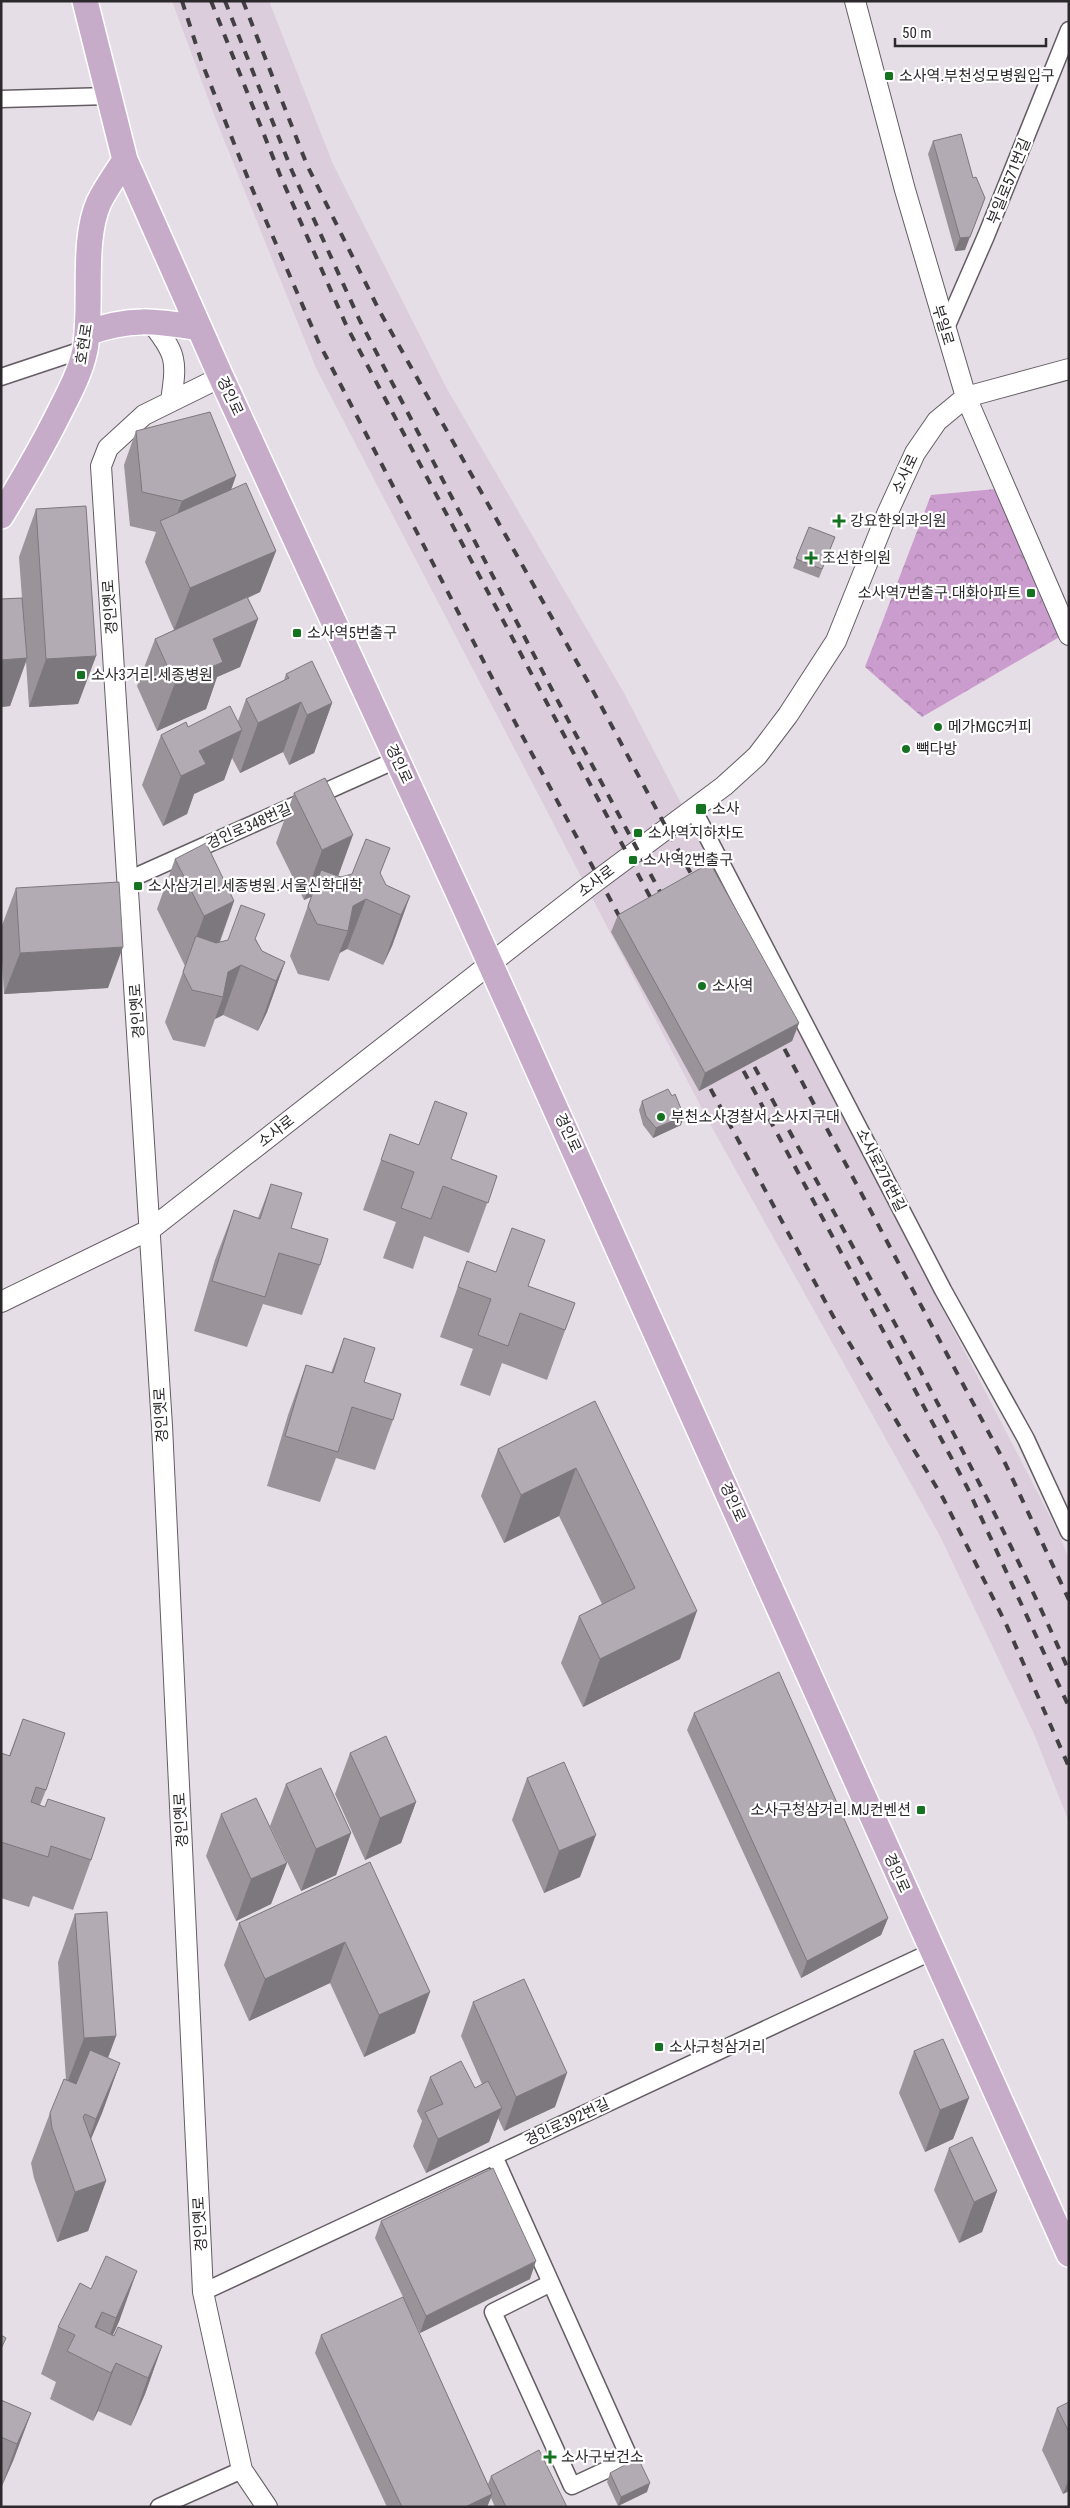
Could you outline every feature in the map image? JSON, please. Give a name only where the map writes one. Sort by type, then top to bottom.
[{"type":"main road","name":"경인로","points":[[85,2],[125,160],[221,377],[608,1220],[931,1952],[1069,2254]]},
{"type":"main road","name":"호현로","points":[[1,516],[35,459],[78,376],[86,341],[90,243],[94,218],[99,202],[125,160]]},
{"type":"main road","points":[[86,341],[110,324],[134,320],[199,328]]},
{"type":"street","name":"부일로","points":[[855,1],[904,190],[966,397],[1069,635]]},
{"type":"street","name":"부일로571번길","points":[[945,330],[986,236],[1069,30]]},
{"type":"street","points":[[1,99],[109,96]]},
{"type":"street","points":[[150,321],[166,340],[175,359],[171,401]]},
{"type":"street","points":[[1,377],[86,341]]},
{"type":"street","name":"소사로","points":[[1,1302],[151,1229],[587,888],[724,786],[756,756],[788,715],[836,641],[887,514],[915,453],[937,421],[966,397],[1069,369]]},
{"type":"street","name":"경인옛로","points":[[221,377],[144,415],[108,448],[101,466],[151,1229],[203,2292],[242,2470],[267,2507]]},
{"type":"street","name":"경인로348번길","points":[[128,880],[396,760]]},
{"type":"street","name":"소사로276번길","points":[[693,809],[939,1282],[1026,1439],[1069,1532]]},
{"type":"street","name":"경인로392번길","points":[[203,2292],[931,1952]]},
{"type":"street","points":[[494,2156],[630,2459],[572,2486],[493,2312],[551,2283]]},
{"type":"street","points":[[159,2507],[242,2470]]},
{"type":"shaded area","points":[[172,1],[269,1],[333,164],[446,387],[624,693],[1059,1534],[1069,1559],[1069,1822],[1034,1734],[940,1536],[710,1124],[316,368],[216,120]]},
{"type":"green space","points":[[1006,488],[1068,632],[922,717],[865,667],[931,495]]},
{"type":"building","points":[[961,134],[973,178],[976,177],[985,198],[970,237],[960,238],[933,141]]},
{"type":"building","points":[[210,412],[236,476],[182,501],[142,492],[136,431]]},
{"type":"building","points":[[246,483],[276,551],[190,588],[160,521]]},
{"type":"building","points":[[86,506],[96,656],[46,659],[36,509]]},
{"type":"building","points":[[809,527],[835,537],[822,569],[796,559]]},
{"type":"building","points":[[247,597],[258,619],[213,639],[223,662],[175,683],[155,639]]},
{"type":"building","points":[[22,598],[27,658],[1,660],[1,599]]},
{"type":"building","points":[[312,661],[332,703],[307,715],[301,702],[258,723],[246,699],[289,678],[286,674]]},
{"type":"building","points":[[230,706],[242,730],[199,751],[206,764],[181,776],[161,735],[186,722],[188,727]]},
{"type":"building","points":[[325,778],[353,835],[322,850],[294,793]]},
{"type":"building","points":[[366,839],[390,848],[380,873],[386,885],[410,896],[401,915],[366,899],[353,906],[348,931],[317,924],[308,906],[321,870],[341,877],[352,874]]},
{"type":"building","points":[[206,843],[234,901],[204,916],[175,859]]},
{"type":"building","name":"소사역","points":[[710,863],[799,1023],[705,1073],[618,915]]},
{"type":"building","points":[[119,882],[123,947],[20,953],[16,888]]},
{"type":"building","points":[[241,905],[265,914],[255,939],[262,951],[285,962],[276,981],[241,965],[228,972],[223,997],[192,990],[183,972],[196,936],[216,943],[228,940]]},
{"type":"building","points":[[668,1089],[672,1096],[675,1094],[684,1116],[656,1128],[646,1116],[642,1101]]},
{"type":"building","points":[[435,1101],[467,1113],[451,1159],[497,1176],[488,1203],[443,1186],[431,1219],[401,1208],[414,1172],[381,1160],[390,1134],[419,1145]]},
{"type":"building","points":[[271,1184],[302,1193],[291,1228],[328,1239],[320,1265],[279,1253],[265,1297],[212,1281],[234,1210],[260,1219]]},
{"type":"building","points":[[512,1228],[545,1240],[528,1286],[575,1303],[565,1330],[520,1313],[508,1346],[478,1335],[491,1299],[458,1287],[467,1261],[496,1272]]},
{"type":"building","points":[[344,1338],[375,1348],[364,1382],[401,1394],[393,1420],[352,1407],[338,1452],[285,1436],[306,1365],[333,1373]]},
{"type":"building","points":[[595,1401],[697,1611],[600,1659],[579,1616],[635,1588],[576,1468],[521,1495],[498,1449]]},
{"type":"building","points":[[779,1672],[888,1918],[807,1961],[694,1713]]},
{"type":"building","points":[[23,1719],[65,1733],[46,1790],[36,1787],[31,1802],[45,1807],[48,1799],[105,1818],[91,1860],[51,1846],[48,1857],[1,1842],[1,1753],[10,1756]]},
{"type":"building","points":[[386,1736],[416,1802],[380,1818],[350,1753]]},
{"type":"building","points":[[564,1762],[596,1835],[559,1851],[527,1778]]},
{"type":"building","points":[[321,1768],[351,1833],[316,1849],[286,1784]]},
{"type":"building","points":[[256,1798],[287,1863],[251,1879],[221,1814]]},
{"type":"building","points":[[370,1862],[430,1992],[379,2015],[345,1942],[265,1979],[239,1923]]},
{"type":"building","points":[[107,1912],[116,2036],[84,2038],[75,1914]]},
{"type":"building","points":[[524,1979],[567,2073],[516,2097],[473,2002]]},
{"type":"building","points":[[943,2039],[969,2098],[940,2110],[914,2051]]},
{"type":"building","points":[[90,2050],[120,2063],[96,2119],[85,2114],[83,2117],[106,2181],[75,2192],[52,2128],[50,2113],[64,2079],[76,2084]]},
{"type":"building","points":[[461,2061],[475,2088],[488,2081],[502,2108],[438,2139],[425,2112],[443,2104],[430,2077]]},
{"type":"building","points":[[972,2137],[997,2191],[974,2202],[949,2148]]},
{"type":"building","points":[[493,2168],[536,2261],[426,2316],[381,2221]]},
{"type":"building","points":[[106,2256],[137,2271],[116,2318],[102,2312],[95,2327],[114,2336],[118,2327],[162,2346],[148,2378],[116,2363],[111,2373],[67,2351],[75,2335],[58,2327],[80,2283],[91,2289]]},
{"type":"building","points":[[403,2297],[492,2494],[465,2507],[402,2507],[321,2335]]},
{"type":"building","points":[[1,2335],[6,2338],[1,2349]]},
{"type":"building","points":[[1,2400],[31,2413],[17,2444],[1,2437]]},
{"type":"building","points":[[1069,2402],[1069,2432],[1057,2408]]},
{"type":"building","points":[[539,2450],[567,2507],[506,2507],[491,2476]]},
{"type":"building","points":[[638,2458],[650,2483],[621,2497],[610,2473]]},
{"type":"railway","points":[[182,1],[202,63],[251,186],[318,341],[517,726],[625,927]]},
{"type":"railway","points":[[211,1],[280,175],[347,327],[656,908]]},
{"type":"railway","points":[[225,1],[292,171],[360,321],[560,705],[666,903]]},
{"type":"railway","points":[[243,1],[307,165],[380,312],[592,689],[697,885]]},
{"type":"railway","points":[[776,1033],[1006,1465],[1069,1600]]},
{"type":"railway","points":[[746,1051],[914,1358],[994,1513],[1069,1671]]},
{"type":"railway","points":[[735,1055],[967,1487],[1069,1707]]},
{"type":"railway","points":[[702,1073],[833,1316],[943,1498],[1006,1624],[1069,1767]]},
{"type":"place","name":"소사역.부천성모병원입구","points":[[889,76]]},
{"type":"place","name":"강요한외과의원","points":[[839,521]]},
{"type":"place","name":"조선한의원","points":[[811,558]]},
{"type":"place","name":"소사역7번출구.대화아파트","points":[[1031,593]]},
{"type":"place","name":"소사역5번출구","points":[[297,633]]},
{"type":"place","name":"소사3거리.세종병원","points":[[81,675]]},
{"type":"place","name":"메가MGC커피","points":[[938,727]]},
{"type":"place","name":"빽다방","points":[[906,749]]},
{"type":"place","name":"소사","points":[[701,809]]},
{"type":"place","name":"소사역지하차도","points":[[638,833]]},
{"type":"place","name":"소사역2번출구","points":[[633,860]]},
{"type":"place","name":"소사삼거리.세종병원.서울신학대학","points":[[138,886]]},
{"type":"place","name":"소사역","points":[[702,986]]},
{"type":"place","name":"부천소사경찰서 소사지구대","points":[[661,1117]]},
{"type":"place","name":"소사구청삼거리.MJ컨벤션","points":[[921,1810]]},
{"type":"place","name":"소사구청삼거리","points":[[659,2047]]},
{"type":"place","name":"소사구보건소","points":[[550,2457]]}]
